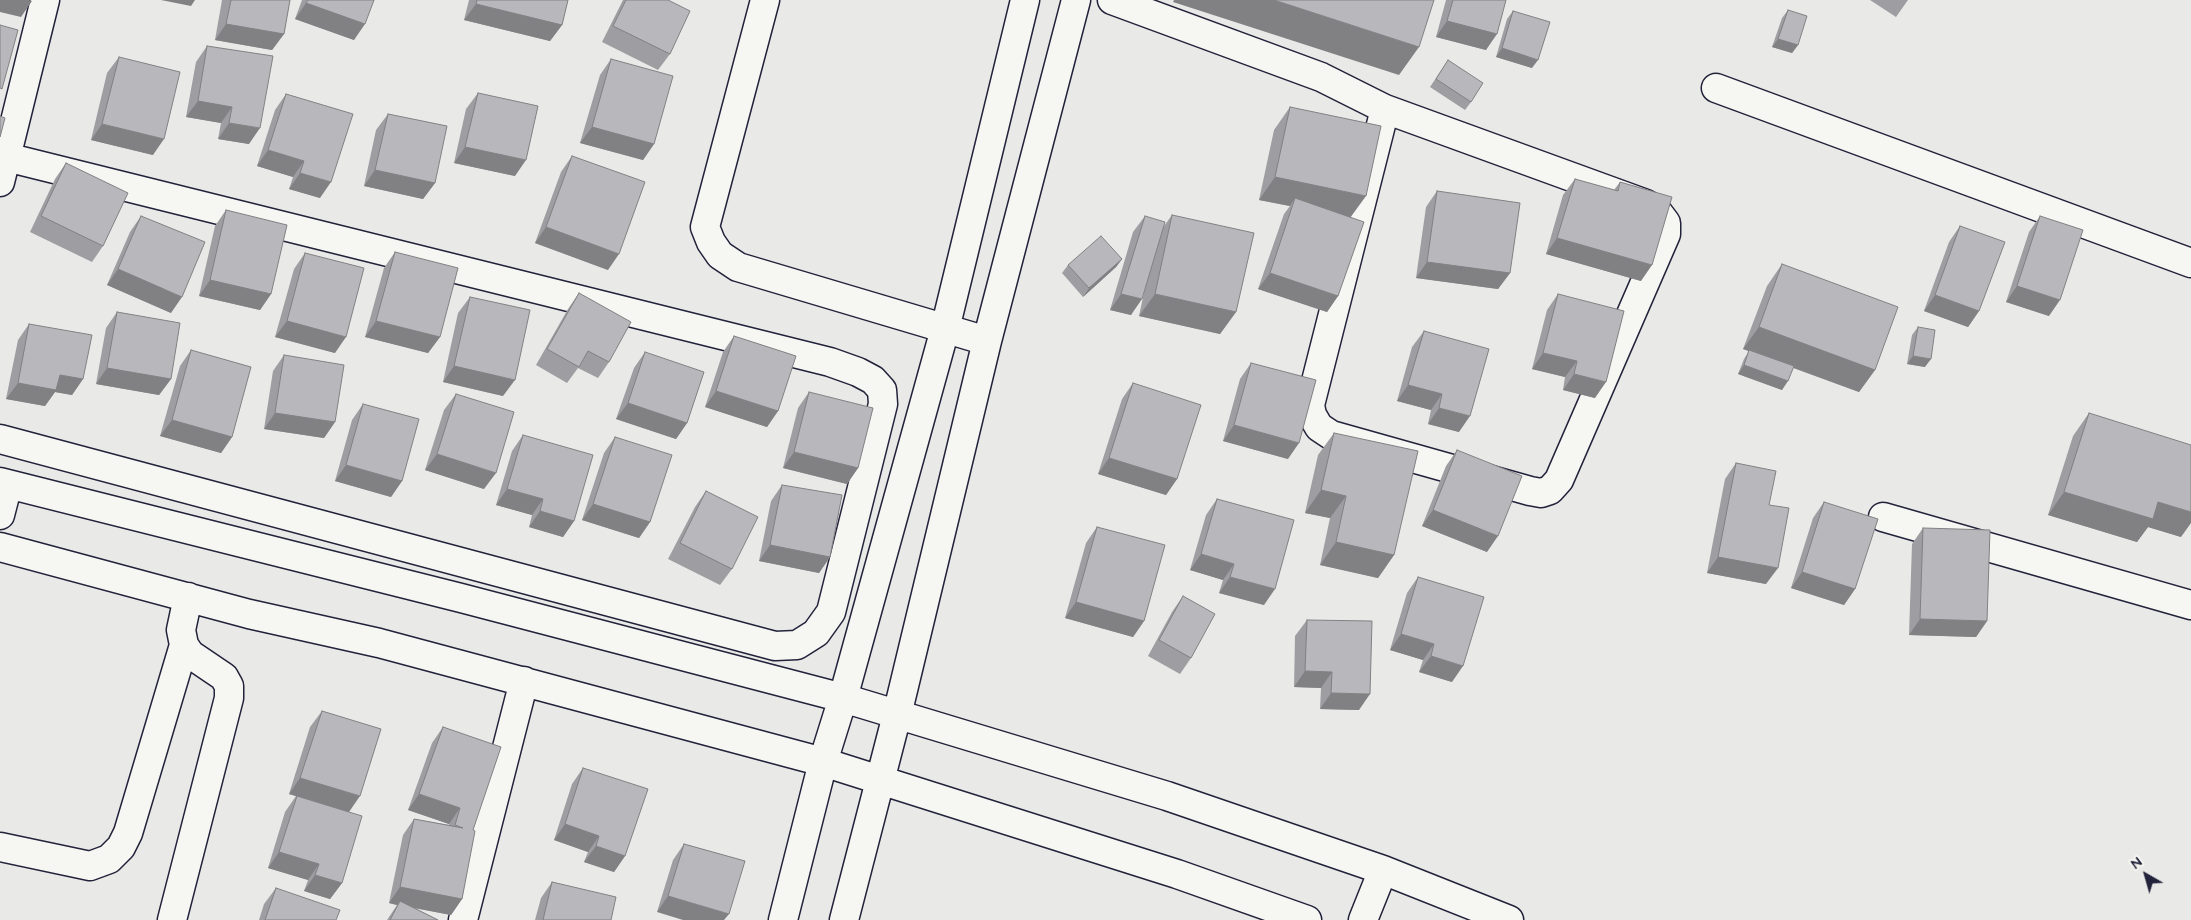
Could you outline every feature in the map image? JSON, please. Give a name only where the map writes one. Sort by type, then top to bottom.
[{"type":"street","points":[[0,439],[775,646],[796,645],[816,633],[830,612],[883,404],[882,390],[873,380],[858,372],[820,360],[3,170],[44,0]]},
{"type":"street","points":[[765,0],[705,227],[711,242],[720,254],[738,267],[987,341]]},
{"type":"street","points":[[783,920],[822,762],[843,698],[945,329],[1024,0]]},
{"type":"street","points":[[844,920],[897,715],[987,341],[1076,0]]},
{"type":"street","points":[[1112,0],[1320,77],[1385,109],[1646,204],[1657,211],[1666,223],[1666,234],[1559,480],[1550,490],[1541,493],[1530,491],[1331,435],[1319,427],[1312,415],[1310,405],[1385,109]]},
{"type":"street","points":[[1716,88],[2191,263]]},
{"type":"street","points":[[0,515],[4,483],[843,698],[1167,796],[1383,870],[1509,920]]},
{"type":"street","points":[[857,509],[892,520]]},
{"type":"street","points":[[1883,517],[2191,605]]},
{"type":"street","points":[[0,547],[249,614],[379,642],[822,762],[1177,874],[1307,920]]},
{"type":"street","points":[[172,920],[228,698],[229,686],[224,677],[190,654],[184,645],[181,630],[188,597]]},
{"type":"street","points":[[705,662],[716,630]]},
{"type":"street","points":[[0,847],[90,866],[109,859],[121,847],[128,832],[184,645]]},
{"type":"street","points":[[463,920],[524,681]]},
{"type":"street","points":[[1363,920],[1383,870]]},
{"type":"building","points":[[231,0],[290,0],[284,34],[226,24]]},
{"type":"building","points":[[308,0],[374,0],[365,24],[306,3]]},
{"type":"building","points":[[477,0],[568,0],[562,25],[476,4]]},
{"type":"building","points":[[626,0],[668,0],[690,11],[670,54],[613,26]]},
{"type":"building","points":[[1274,0],[1434,0],[1419,47]]},
{"type":"building","points":[[1453,0],[1506,0],[1497,34],[1447,21]]},
{"type":"building","points":[[1788,10],[1807,16],[1798,45],[1778,39]]},
{"type":"building","points":[[1513,11],[1550,22],[1538,60],[1502,48]]},
{"type":"building","points":[[0,25],[18,30],[2,89],[0,88]]},
{"type":"building","points":[[207,46],[273,56],[260,128],[229,123],[232,107],[198,101]]},
{"type":"building","points":[[119,57],[180,72],[164,139],[102,124]]},
{"type":"building","points":[[611,59],[673,76],[654,144],[592,127]]},
{"type":"building","points":[[1448,60],[1483,83],[1471,102],[1436,79]]},
{"type":"building","points":[[478,93],[538,106],[526,160],[465,147]]},
{"type":"building","points":[[286,94],[353,114],[331,182],[300,173],[304,161],[268,150]]},
{"type":"building","points":[[1290,107],[1381,126],[1366,196],[1275,177]]},
{"type":"building","points":[[388,114],[447,126],[435,183],[375,170]]},
{"type":"building","points":[[0,116],[5,118],[0,137]]},
{"type":"building","points":[[572,156],[645,182],[619,254],[546,227]]},
{"type":"building","points":[[66,163],[128,193],[103,246],[41,216]]},
{"type":"building","points":[[1575,179],[1618,191],[1620,182],[1672,197],[1652,265],[1557,238]]},
{"type":"building","points":[[1437,191],[1520,203],[1510,273],[1427,262]]},
{"type":"building","points":[[1295,198],[1364,222],[1338,296],[1270,273]]},
{"type":"building","points":[[226,210],[287,225],[271,294],[210,280]]},
{"type":"building","points":[[1172,215],[1254,233],[1236,312],[1155,294]]},
{"type":"building","points":[[141,216],[205,242],[182,297],[118,269]]},
{"type":"building","points":[[1145,216],[1165,222],[1142,299],[1121,294]]},
{"type":"building","points":[[2040,216],[2083,230],[2060,300],[2017,286]]},
{"type":"building","points":[[1960,226],[2005,242],[1979,311],[1935,295]]},
{"type":"building","points":[[1101,236],[1122,259],[1089,288],[1068,265]]},
{"type":"building","points":[[395,252],[458,268],[440,337],[376,321]]},
{"type":"building","points":[[305,253],[364,268],[346,337],[287,321]]},
{"type":"building","points":[[1782,264],[1898,307],[1875,370],[1759,327]]},
{"type":"building","points":[[579,293],[631,322],[609,362],[588,351],[579,367],[547,349]]},
{"type":"building","points":[[1558,294],[1624,311],[1606,382],[1574,374],[1577,361],[1543,353]]},
{"type":"building","points":[[470,297],[530,310],[515,380],[454,366]]},
{"type":"building","points":[[117,312],[180,323],[171,379],[107,368]]},
{"type":"building","points":[[29,324],[92,335],[83,379],[60,375],[56,390],[18,383]]},
{"type":"building","points":[[1918,327],[1935,330],[1931,359],[1913,356]]},
{"type":"building","points":[[1424,331],[1489,349],[1470,416],[1439,408],[1442,394],[1408,385]]},
{"type":"building","points":[[734,336],[796,356],[778,411],[716,391]]},
{"type":"building","points":[[191,350],[251,367],[232,437],[172,420]]},
{"type":"building","points":[[1749,350],[1794,366],[1788,381],[1744,365]]},
{"type":"building","points":[[645,352],[704,372],[687,423],[628,403]]},
{"type":"building","points":[[284,355],[344,365],[335,422],[275,413]]},
{"type":"building","points":[[1251,363],[1316,380],[1299,443],[1234,425]]},
{"type":"building","points":[[1133,383],[1201,405],[1177,479],[1109,458]]},
{"type":"building","points":[[809,392],[873,408],[858,468],[794,452]]},
{"type":"building","points":[[456,394],[514,412],[496,473],[437,454]]},
{"type":"building","points":[[363,404],[419,419],[402,481],[346,465]]},
{"type":"building","points":[[2089,413],[2191,445],[2191,512],[2158,502],[2153,519],[2064,492]]},
{"type":"building","points":[[1334,433],[1418,451],[1394,555],[1336,542],[1346,496],[1321,490]]},
{"type":"building","points":[[523,435],[593,455],[574,521],[540,511],[543,499],[507,489]]},
{"type":"building","points":[[615,437],[672,455],[650,522],[593,504]]},
{"type":"building","points":[[1457,450],[1522,476],[1498,536],[1433,510]]},
{"type":"building","points":[[1736,463],[1776,471],[1769,505],[1789,508],[1778,568],[1718,557]]},
{"type":"building","points":[[782,485],[842,495],[830,557],[770,545]]},
{"type":"building","points":[[706,491],[758,517],[732,569],[680,543]]},
{"type":"building","points":[[1217,499],[1294,520],[1275,589],[1230,577],[1234,564],[1201,554]]},
{"type":"building","points":[[1824,502],[1878,519],[1855,589],[1802,572]]},
{"type":"building","points":[[1097,527],[1165,545],[1144,621],[1076,602]]},
{"type":"building","points":[[1923,528],[1990,530],[1987,621],[1920,619]]},
{"type":"building","points":[[1418,577],[1484,597],[1463,666],[1431,656],[1434,644],[1401,634]]},
{"type":"building","points":[[1183,596],[1215,614],[1191,658],[1159,640]]},
{"type":"building","points":[[1307,620],[1372,621],[1370,694],[1331,693],[1332,672],[1305,671]]},
{"type":"building","points":[[322,711],[381,729],[360,796],[300,778]]},
{"type":"building","points":[[443,727],[501,747],[473,830],[475,831],[462,899],[400,887],[414,819],[463,828],[455,825],[460,808],[419,794]]},
{"type":"building","points":[[583,768],[648,789],[625,856],[596,846],[599,836],[565,824]]},
{"type":"building","points":[[297,796],[362,816],[342,883],[315,875],[319,864],[279,852]]},
{"type":"building","points":[[684,844],[745,861],[729,914],[668,896]]},
{"type":"building","points":[[552,882],[616,897],[611,920],[543,920]]},
{"type":"building","points":[[276,888],[340,910],[336,920],[265,920]]},
{"type":"building","points":[[400,901],[438,920],[390,920]]}]
